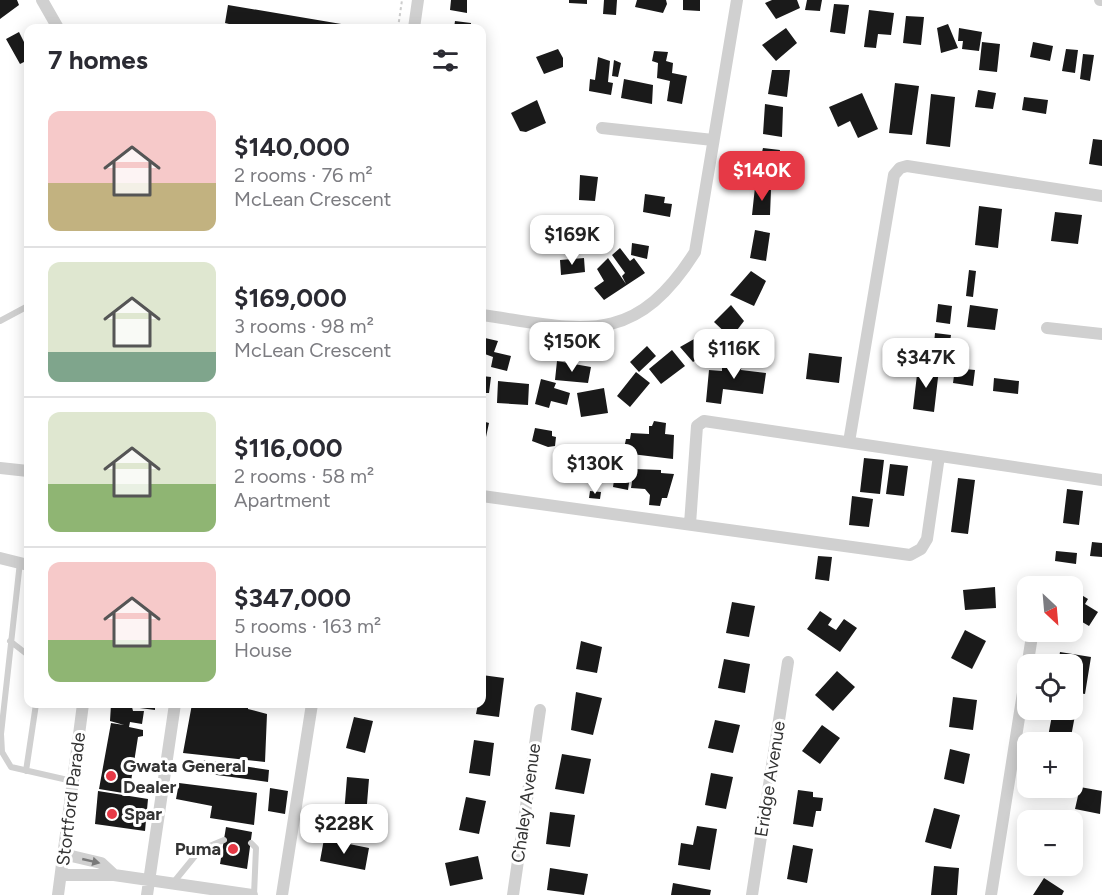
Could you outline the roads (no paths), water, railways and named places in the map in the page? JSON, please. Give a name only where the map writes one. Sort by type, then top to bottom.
[{"type":"street","points":[[42,0],[56,24]]},
{"type":"street","points":[[415,24],[418,0]]},
{"type":"street","points":[[486,316],[579,329],[606,326],[622,320],[661,297],[675,283],[695,252],[737,0]]},
{"type":"street","points":[[602,128],[713,140]]},
{"type":"street","points":[[849,442],[894,175],[900,168],[907,166],[1102,196]]},
{"type":"street","points":[[1047,328],[1102,334]]},
{"type":"street","points":[[690,524],[697,426],[704,421],[1102,480]]},
{"type":"street","points":[[486,497],[910,555],[921,549],[927,539],[939,456]]},
{"type":"street","points":[[0,468],[24,471]]},
{"type":"street","points":[[0,558],[24,563]]},
{"type":"street","points":[[991,895],[1031,642]]},
{"type":"street","name":"Eridge Avenue","points":[[752,895],[788,662]]},
{"type":"street","name":"Stortford Parade","points":[[58,895],[82,708]]},
{"type":"street","points":[[147,895],[174,708]]},
{"type":"street","points":[[282,895],[311,708]]},
{"type":"street","name":"Chaley Avenue","points":[[513,895],[540,710]]},
{"type":"street","points":[[63,854],[101,863],[114,874]]},
{"type":"street","points":[[61,875],[114,874],[253,895]]},
{"type":"lane","points":[[0,321],[24,308]]},
{"type":"lane","points":[[24,563],[10,641],[1,734],[2,752],[11,767],[73,782]]},
{"type":"lane","points":[[10,641],[24,653]]},
{"type":"lane","points":[[26,771],[35,708]]},
{"type":"lane","points":[[172,884],[200,850],[224,840]]},
{"type":"lane","points":[[250,843],[256,849],[253,895]]},
{"type":"place","name":"Gwata General Dealer","points":[[111,776]]},
{"type":"place","name":"Spar","points":[[112,814]]},
{"type":"place","name":"Puma","points":[[233,849]]}]
